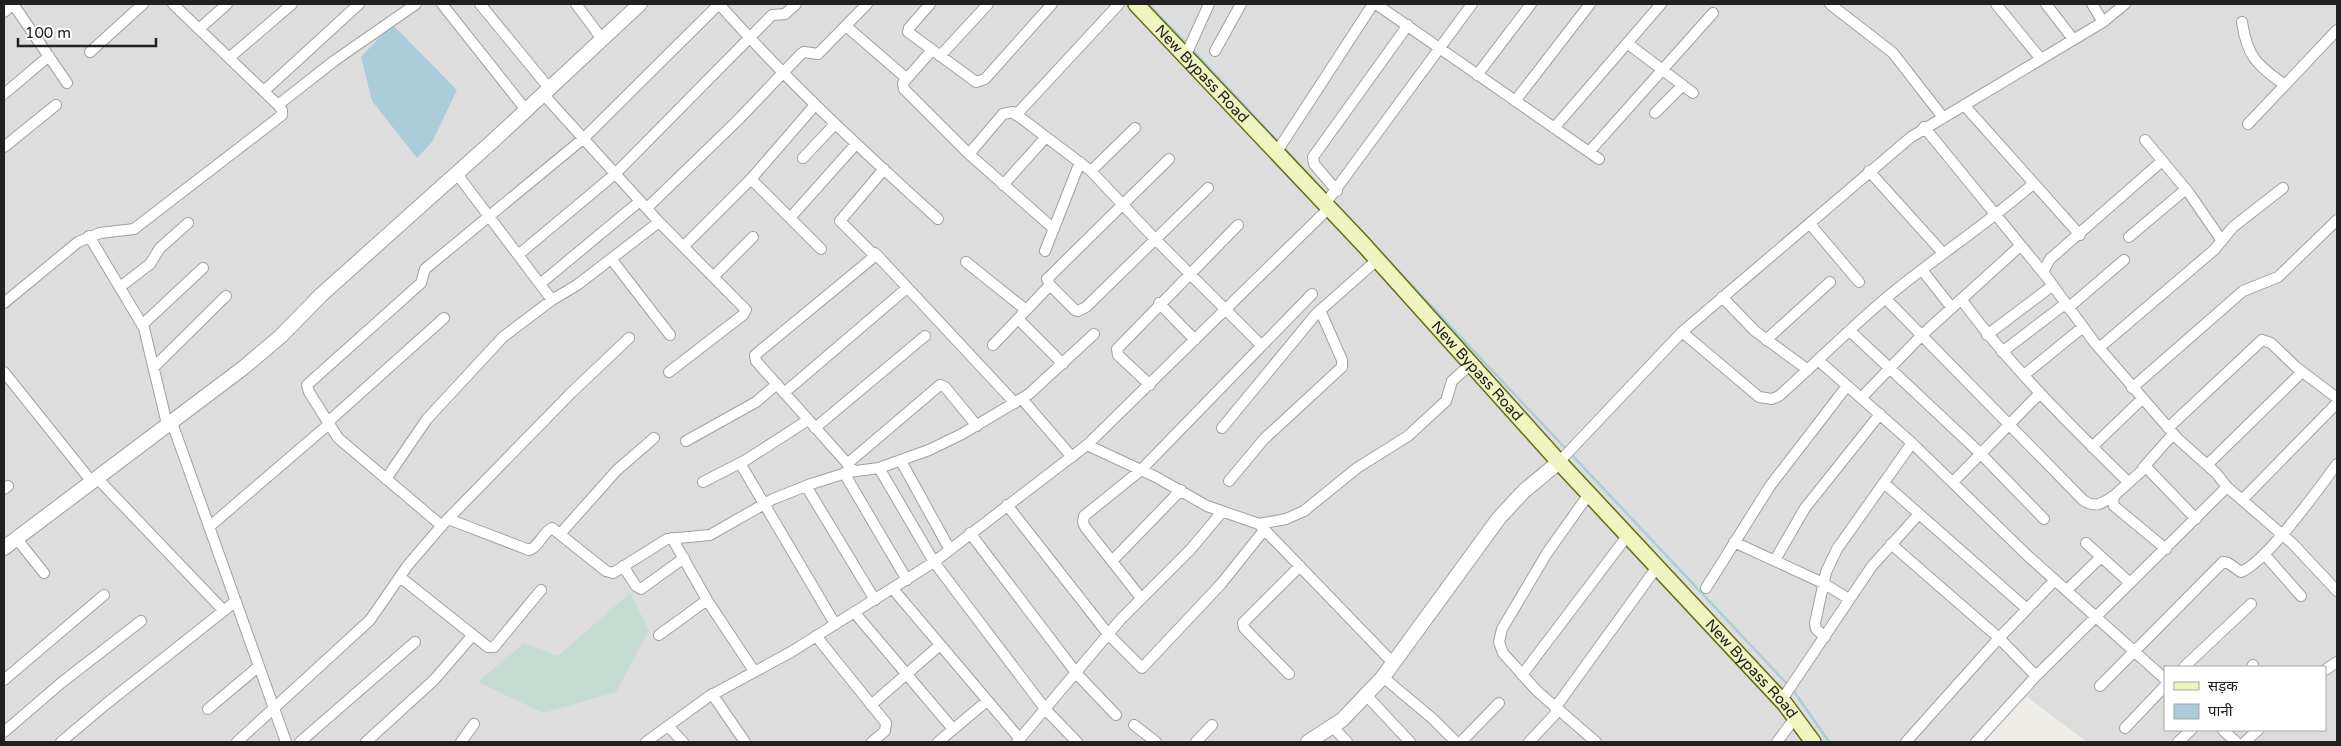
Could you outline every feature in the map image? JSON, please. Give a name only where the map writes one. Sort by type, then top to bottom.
[{"type":"main road","name":"New Bypass Road","points":[[1136,4],[1189,49],[1331,200],[1377,260],[1471,364],[1566,455],[1589,494],[1657,567],[1787,694],[1795,718],[1814,742]]},
{"type":"street","points":[[4,12],[13,4],[67,83]]},
{"type":"street","points":[[90,52],[143,4]]},
{"type":"street","points":[[4,303],[67,250],[89,236],[134,229],[282,115],[282,110],[278,104],[172,4]]},
{"type":"street","points":[[199,29],[227,4]]},
{"type":"street","points":[[229,58],[292,4]]},
{"type":"street","points":[[264,91],[359,4]]},
{"type":"street","points":[[278,104],[334,61],[416,4]]},
{"type":"street","points":[[442,4],[526,110]]},
{"type":"street","points":[[480,4],[546,91],[615,174],[659,222],[744,307],[746,312],[669,372]]},
{"type":"street","points":[[576,4],[602,39]]},
{"type":"street","points":[[4,548],[243,368],[281,336],[321,295],[457,174],[640,4]]},
{"type":"street","points":[[938,218],[815,105],[750,39],[719,4],[584,138],[425,269],[421,283],[309,382],[307,389],[328,423],[346,444],[386,479],[445,523],[528,550],[534,548],[548,529],[552,528],[606,571],[612,572],[661,542],[672,538],[710,535],[763,505],[848,469],[879,468],[929,450],[977,426],[1019,401],[1063,364],[1094,334]]},
{"type":"street","points":[[518,255],[615,174],[774,13],[785,14],[796,4]]},
{"type":"street","points":[[540,284],[643,205],[804,52],[818,54],[867,4]]},
{"type":"street","points":[[930,4],[909,28],[908,32],[971,80],[980,82],[1052,4]]},
{"type":"street","points":[[988,4],[936,53],[906,78],[903,83],[904,89],[969,154],[1054,229]]},
{"type":"street","points":[[1016,115],[1119,4]]},
{"type":"street","points":[[1189,49],[1209,4]]},
{"type":"street","points":[[1215,51],[1241,4]]},
{"type":"street","points":[[1280,147],[1374,4],[1392,13],[1440,49],[1599,159]]},
{"type":"street","points":[[1392,13],[1398,4]]},
{"type":"street","points":[[646,742],[712,694],[816,636],[934,562],[1007,505],[1088,446],[1226,310],[1331,200],[1472,4]]},
{"type":"street","points":[[1477,75],[1531,4]]},
{"type":"street","points":[[1515,101],[1590,4]]},
{"type":"street","points":[[1554,128],[1661,4]]},
{"type":"street","points":[[1830,4],[1893,53],[1942,116]]},
{"type":"street","points":[[1996,4],[2040,58]]},
{"type":"street","points":[[2046,4],[2073,38]]},
{"type":"street","points":[[2092,4],[2103,22]]},
{"type":"street","points":[[1308,742],[1332,727],[1383,677],[1499,518],[1524,491],[1566,455],[1682,332],[1924,127],[2103,22],[2125,4]]},
{"type":"street","points":[[1589,152],[1713,13]]},
{"type":"street","points":[[2242,22],[2245,42],[2254,61],[2285,85]]},
{"type":"street","points":[[1331,200],[1314,164],[1314,157],[1408,25]]},
{"type":"street","points":[[846,26],[906,78]]},
{"type":"street","points":[[2248,124],[2337,30]]},
{"type":"street","points":[[1627,43],[1694,93]]},
{"type":"street","points":[[4,94],[49,56]]},
{"type":"street","points":[[1655,113],[1683,85]]},
{"type":"street","points":[[4,147],[56,104]]},
{"type":"street","points":[[684,246],[751,179],[815,105]]},
{"type":"street","points":[[1964,105],[2080,235]]},
{"type":"street","points":[[969,154],[1003,114],[1009,111],[1016,115],[1091,172],[1154,239],[1261,345]]},
{"type":"street","points":[[802,158],[835,124]]},
{"type":"street","points":[[1924,127],[2045,275],[2082,327],[2132,388],[2171,431],[2227,487],[2282,534],[2337,592]]},
{"type":"street","points":[[1091,172],[1135,128]]},
{"type":"street","points":[[1004,185],[1046,137]]},
{"type":"street","points":[[2145,140],[2186,189],[2222,241]]},
{"type":"street","points":[[790,218],[856,144]]},
{"type":"street","points":[[1169,159],[1049,276],[1047,282],[1075,310],[1082,310],[1208,188]]},
{"type":"street","points":[[2045,275],[2044,268],[2050,259],[2080,235],[2162,161]]},
{"type":"street","points":[[1045,250],[1080,162]]},
{"type":"street","points":[[884,170],[840,220],[875,253],[1072,457]]},
{"type":"street","points":[[1869,172],[1943,253]]},
{"type":"street","points":[[457,174],[488,218],[552,300]]},
{"type":"street","points":[[751,179],[821,249]]},
{"type":"street","points":[[1682,332],[1760,396],[1766,399],[1779,396],[1886,299],[1943,253],[1996,216],[2034,184]]},
{"type":"street","points":[[2099,348],[2214,250],[2233,227],[2283,188]]},
{"type":"street","points":[[2129,237],[2186,189]]},
{"type":"street","points":[[2132,388],[2243,291],[2278,277],[2337,220]]},
{"type":"street","points":[[386,479],[427,419],[482,359],[517,325],[612,260],[659,222]]},
{"type":"street","points":[[120,287],[150,264],[160,248],[188,223]]},
{"type":"street","points":[[1810,224],[1859,282]]},
{"type":"street","points":[[1150,385],[1116,352],[1118,346],[1238,225]]},
{"type":"street","points":[[89,236],[142,325],[169,422],[209,527],[286,742]]},
{"type":"street","points":[[714,276],[754,237]]},
{"type":"street","points":[[1861,398],[1922,335],[2020,246]]},
{"type":"street","points":[[875,253],[873,258],[755,355],[756,361],[848,469],[907,580]]},
{"type":"street","points":[[612,260],[670,335]]},
{"type":"street","points":[[1222,428],[1320,310],[1377,260]]},
{"type":"street","points":[[2002,352],[2067,306],[2124,260]]},
{"type":"street","points":[[966,262],[1026,310]]},
{"type":"street","points":[[142,325],[203,268]]},
{"type":"street","points":[[1922,270],[1952,308]]},
{"type":"street","points":[[1766,340],[1830,282]]},
{"type":"street","points":[[993,345],[1050,285]]},
{"type":"street","points":[[1987,335],[2052,286]]},
{"type":"street","points":[[784,393],[907,288]]},
{"type":"street","points":[[1141,598],[1085,527],[1082,519],[1141,470],[1312,294]]},
{"type":"street","points":[[154,367],[226,296]]},
{"type":"street","points":[[1722,297],[1748,325],[1808,370]]},
{"type":"street","points":[[1886,299],[2088,504],[2099,505],[2115,495],[2143,468],[2171,431],[2262,340],[2271,343],[2302,372],[2337,398]]},
{"type":"street","points":[[1960,300],[2002,352],[2128,482]]},
{"type":"street","points":[[1159,303],[1195,340]]},
{"type":"street","points":[[1228,481],[1264,440],[1342,367],[1342,360],[1320,310]]},
{"type":"street","points":[[209,527],[444,318]]},
{"type":"street","points":[[1018,319],[1063,364]]},
{"type":"street","points":[[2024,375],[2082,327]]},
{"type":"street","points":[[1850,331],[1980,453],[2044,519]]},
{"type":"street","points":[[815,428],[924,336]]},
{"type":"street","points":[[238,742],[370,620],[400,577],[445,523],[571,393],[629,338]]},
{"type":"street","points":[[1818,360],[1954,481],[2055,580],[2164,678]]},
{"type":"street","points":[[1007,505],[1108,634],[1137,666],[1144,667],[1222,584],[1262,526],[1304,511],[1357,468],[1408,436],[1446,401],[1452,381],[1471,364]]},
{"type":"street","points":[[4,372],[95,480],[224,611]]},
{"type":"street","points":[[2207,465],[2302,372]]},
{"type":"street","points":[[686,442],[756,402],[777,384]]},
{"type":"street","points":[[848,469],[940,385],[945,387],[977,426]]},
{"type":"street","points":[[1706,588],[1770,486],[1847,386]]},
{"type":"street","points":[[1954,481],[2040,392]]},
{"type":"street","points":[[2092,446],[2142,399]]},
{"type":"street","points":[[2243,499],[2337,404]]},
{"type":"street","points":[[1775,560],[1805,508],[1880,414]]},
{"type":"street","points":[[703,482],[740,463],[808,420]]},
{"type":"street","points":[[560,534],[617,470],[654,438]]},
{"type":"street","points":[[1825,637],[1815,626],[1823,583],[1837,549],[1912,443]]},
{"type":"street","points":[[1088,446],[1181,490],[1207,506],[1262,526],[1394,664]]},
{"type":"street","points":[[901,461],[950,550]]},
{"type":"street","points":[[740,463],[763,505],[835,624]]},
{"type":"street","points":[[2100,686],[2223,562],[2228,563],[2240,572],[2264,554],[2337,464]]},
{"type":"street","points":[[879,468],[934,562],[1046,710],[1077,742]]},
{"type":"street","points":[[2143,468],[2149,469],[2196,519]]},
{"type":"street","points":[[1884,483],[2027,609]]},
{"type":"street","points":[[806,486],[875,600]]},
{"type":"street","points":[[1976,742],[2036,676],[2227,487]]},
{"type":"street","points":[[1112,561],[1181,490]]},
{"type":"street","points":[[1589,494],[1547,553],[1502,629],[1499,642],[1501,648],[1522,675],[1557,709],[1596,742]]},
{"type":"street","points":[[2115,495],[2112,500],[2114,506],[2166,549]]},
{"type":"street","points":[[893,589],[987,700],[1018,741],[1077,674],[1108,634],[1141,598],[1190,550],[1222,512]]},
{"type":"street","points":[[1787,694],[1872,566],[1919,514]]},
{"type":"street","points":[[970,533],[1077,674],[1116,715]]},
{"type":"street","points":[[1522,675],[1628,535]]},
{"type":"street","points":[[16,538],[44,573]]},
{"type":"street","points":[[672,538],[707,600],[754,671]]},
{"type":"street","points":[[1734,542],[1823,583],[1850,599]]},
{"type":"street","points":[[2086,543],[2130,583]]},
{"type":"street","points":[[1891,544],[1999,638],[2036,676]]},
{"type":"street","points":[[2264,554],[2300,596]]},
{"type":"street","points":[[2067,590],[2101,557]]},
{"type":"street","points":[[623,566],[636,586],[641,588],[684,558]]},
{"type":"street","points":[[1289,674],[1242,625],[1300,566]]},
{"type":"street","points":[[1529,742],[1557,709],[1657,567]]},
{"type":"street","points":[[400,577],[488,647],[494,647],[541,590]]},
{"type":"street","points":[[1906,742],[1999,638],[2055,580]]},
{"type":"street","points":[[4,680],[104,595]]},
{"type":"street","points":[[659,635],[707,600]]},
{"type":"street","points":[[61,742],[87,719],[236,602]]},
{"type":"street","points":[[2185,666],[2251,604]]},
{"type":"street","points":[[854,612],[953,729]]},
{"type":"street","points":[[4,732],[61,683],[141,621]]},
{"type":"street","points":[[366,742],[434,680],[472,636]]},
{"type":"street","points":[[816,636],[887,726],[885,731],[872,742]]},
{"type":"street","points":[[300,742],[415,642]]},
{"type":"street","points":[[871,705],[940,645]]},
{"type":"street","points":[[2326,669],[2337,662]]},
{"type":"street","points":[[208,709],[259,666]]},
{"type":"street","points":[[1383,677],[1433,718],[1456,742]]},
{"type":"street","points":[[2125,728],[2164,687]]},
{"type":"street","points":[[712,694],[745,742]]},
{"type":"street","points":[[1366,695],[1410,742]]},
{"type":"street","points":[[938,742],[987,700]]},
{"type":"street","points":[[1461,742],[1499,703]]},
{"type":"street","points":[[1777,742],[1795,718]]},
{"type":"street","points":[[460,742],[474,724]]},
{"type":"street","points":[[1134,725],[1156,742]]},
{"type":"street","points":[[1196,742],[1212,725]]},
{"type":"street","points":[[668,726],[683,742]]},
{"type":"street","points":[[1332,727],[1346,742]]},
{"type":"street","points":[[2178,742],[2190,731]]},
{"type":"street","points":[[2224,731],[2236,742]]},
{"type":"street","points":[[2245,742],[2257,731]]},
{"type":"shaded area","points":[[4,4],[2337,4],[2337,742],[2087,742],[2027,697],[1975,742],[4,742]]},
{"type":"green space","points":[[630,593],[649,630],[616,692],[543,713],[478,682],[524,643],[558,656]]},
{"type":"water","points":[[392,24],[457,90],[432,142],[417,158],[372,101],[361,57]]},
{"type":"waterway","points":[[1148,4],[1187,44]]},
{"type":"waterway","points":[[1191,48],[1279,143]]},
{"type":"waterway","points":[[1283,147],[1328,196]]},
{"type":"waterway","points":[[1373,244],[1566,449]]},
{"type":"waterway","points":[[1570,453],[1789,686]]},
{"type":"waterway","points":[[1793,690],[1829,742]]}]
